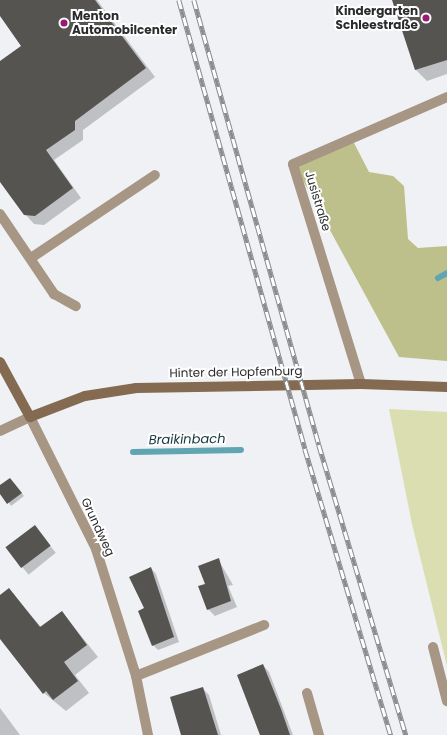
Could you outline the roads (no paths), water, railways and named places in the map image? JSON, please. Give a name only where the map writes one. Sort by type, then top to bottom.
[{"type":"street","name":"Jusistraße","points":[[362,384],[293,164],[447,97]]},
{"type":"street","points":[[31,258],[155,175]]},
{"type":"street","points":[[0,214],[54,294],[76,306]]},
{"type":"street","points":[[0,362],[30,417],[0,431]]},
{"type":"street","name":"Hinter der Hopfenburg","points":[[30,417],[85,396],[136,388],[362,384],[447,387]]},
{"type":"street","name":"Grundweg","points":[[30,417],[96,549],[136,676],[148,735]]},
{"type":"street","points":[[136,676],[264,626]]},
{"type":"street","points":[[433,647],[447,701]]},
{"type":"street","points":[[307,693],[319,735]]},
{"type":"waterway","name":"Braikinbach","points":[[438,278],[447,273]]},
{"type":"waterway","name":"Braikinbach","points":[[133,452],[241,450]]},
{"type":"railway","points":[[179,0],[305,449],[391,735]]},
{"type":"railway","points":[[194,0],[319,445],[406,735]]},
{"type":"place","name":"Kindergarten Schleestraße","points":[[426,18]]},
{"type":"place","name":"Menton Automobilcenter","points":[[64,23]]}]
